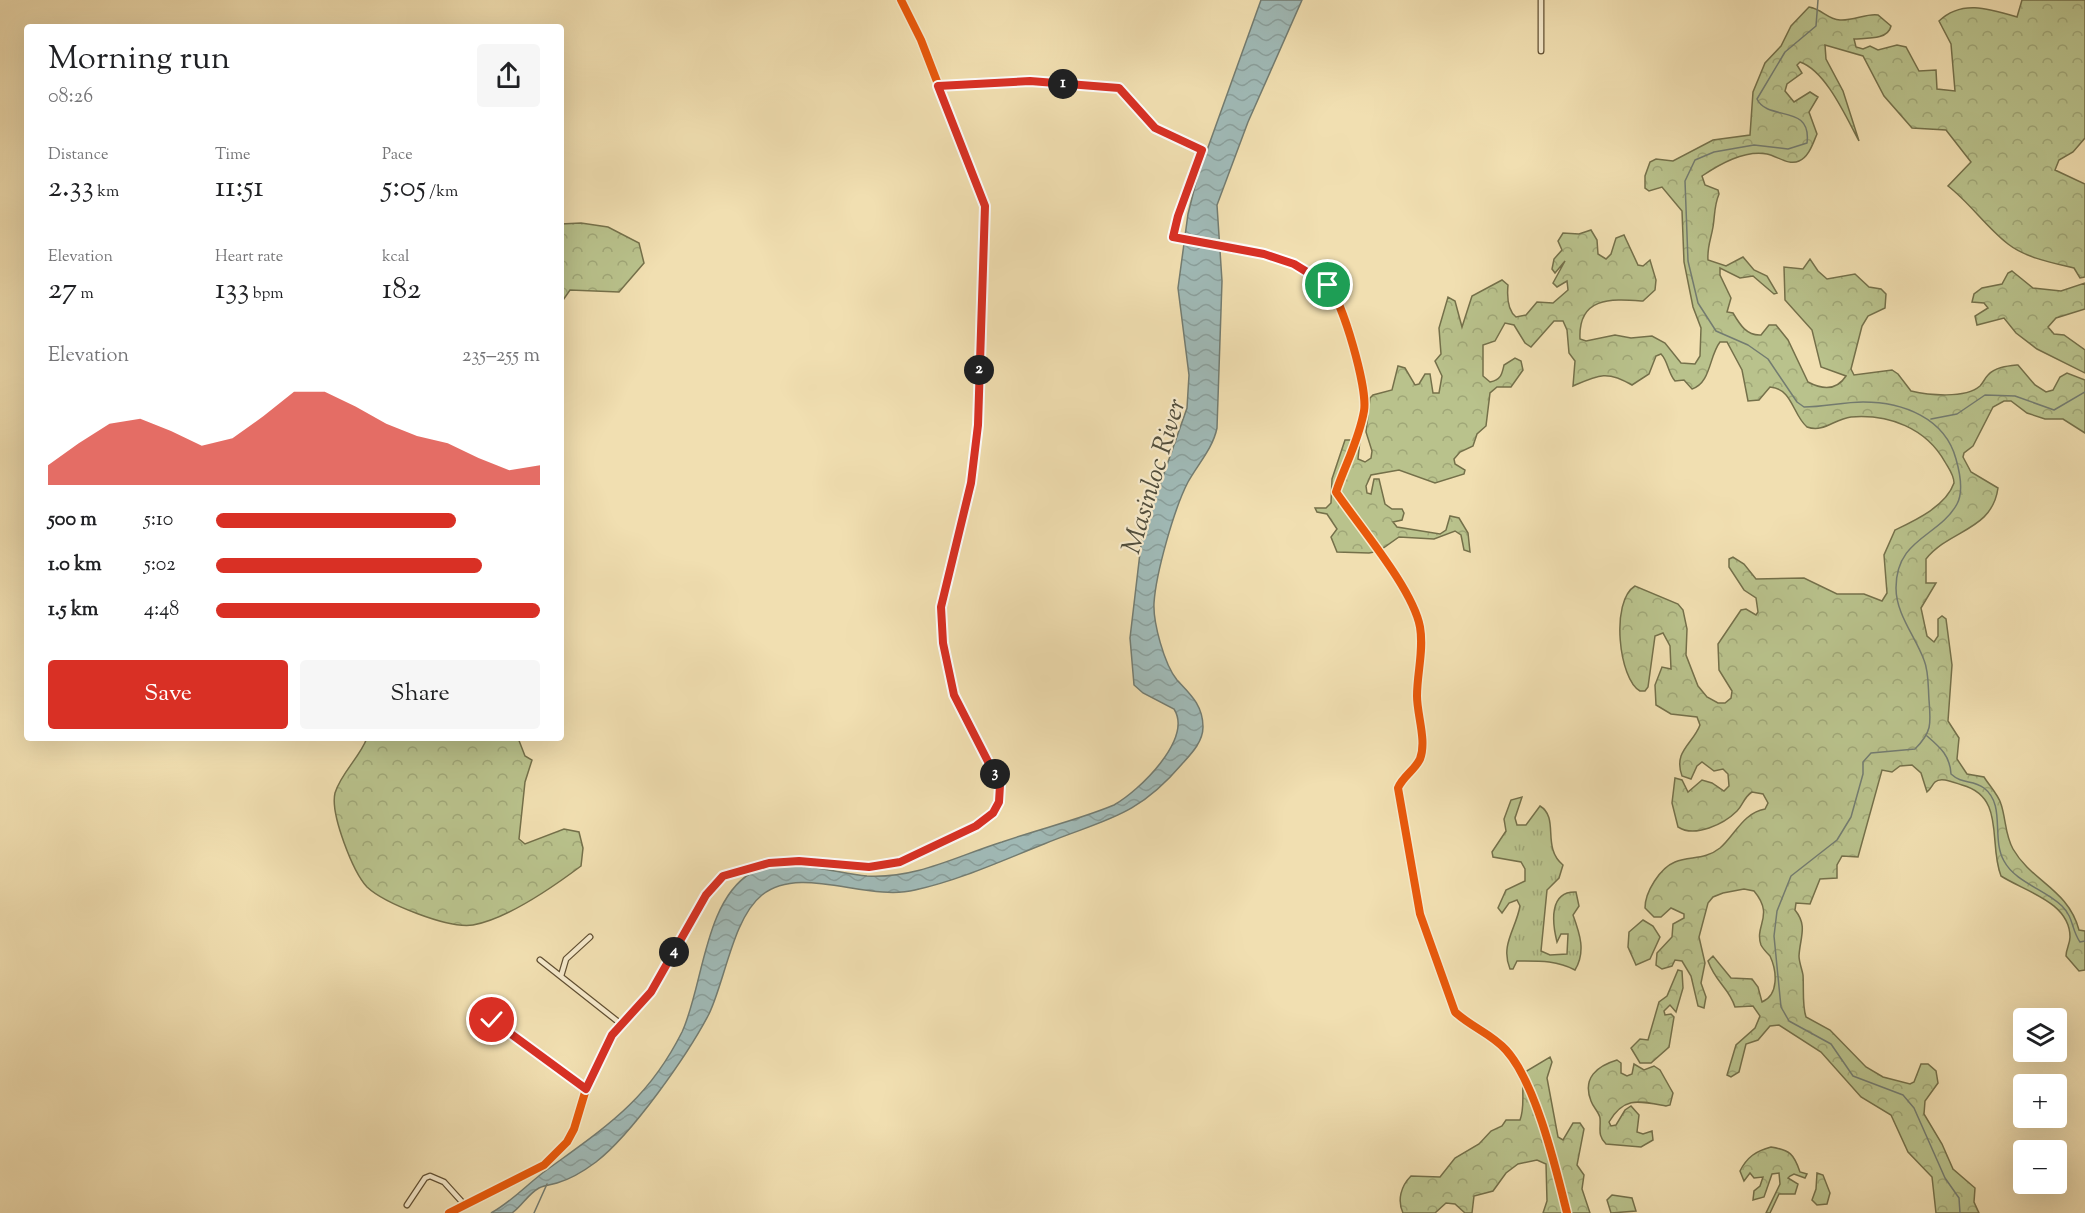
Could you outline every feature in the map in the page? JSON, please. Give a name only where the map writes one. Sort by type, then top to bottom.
[{"type":"street","points":[[449,1213],[463,1203],[544,1165],[559,1152],[574,1129],[586,1089],[612,1035],[651,992],[706,895],[723,876],[769,863],[809,862],[869,867],[900,862],[976,826],[993,813],[999,802],[1000,785],[954,695],[943,643],[941,607],[971,483],[978,425],[985,206],[901,0]]},
{"type":"street","points":[[1541,0],[1541,51]]},
{"type":"street","points":[[938,86],[1030,81],[1119,88],[1155,128],[1202,150],[1178,216],[1173,237],[1264,254],[1294,264],[1328,285],[1342,314],[1356,356],[1365,408],[1357,444],[1336,492],[1403,587],[1419,626],[1421,648],[1417,695],[1422,751],[1419,761],[1402,778],[1398,788],[1420,914],[1455,1012],[1466,1023],[1497,1040],[1508,1052],[1526,1084],[1567,1213]]},
{"type":"street","points":[[561,976],[566,959],[590,938]]},
{"type":"street","points":[[540,960],[621,1024]]},
{"type":"street","points":[[492,1020],[586,1089]]},
{"type":"street","points":[[407,1204],[425,1178],[430,1176],[452,1189],[463,1203]]},
{"type":"green space","points":[[2022,0],[2085,0],[2085,138],[2073,152],[2059,160],[2055,170],[2085,184],[2085,277],[2080,278],[2074,268],[2023,253],[2000,237],[1948,186],[1971,162],[1946,130],[1912,128],[1884,96],[1863,56],[1825,45],[1826,59],[1843,91],[1859,141],[1827,85],[1809,67],[1800,62],[1797,65],[1802,73],[1787,84],[1785,91],[1794,102],[1810,92],[1818,97],[1809,112],[1817,134],[1805,156],[1799,161],[1791,162],[1767,154],[1750,154],[1724,163],[1702,176],[1705,185],[1718,190],[1719,194],[1715,207],[1708,260],[1726,266],[1743,257],[1754,270],[1767,276],[1777,293],[1774,294],[1753,276],[1740,278],[1720,268],[1720,275],[1731,298],[1727,312],[1733,313],[1744,329],[1752,334],[1761,335],[1769,325],[1776,325],[1788,340],[1808,382],[1829,387],[1838,384],[1846,376],[1821,367],[1812,330],[1785,300],[1784,267],[1803,269],[1810,259],[1827,279],[1855,274],[1869,287],[1881,289],[1886,294],[1885,308],[1868,316],[1862,326],[1851,369],[1854,375],[1892,370],[1911,391],[1946,395],[1973,390],[1980,386],[1994,370],[2014,365],[2018,365],[2035,385],[2046,392],[2053,390],[2060,377],[2067,373],[2085,380],[2085,433],[2063,419],[2045,419],[2027,413],[2011,401],[2004,401],[1993,407],[1973,446],[1964,453],[1963,457],[1971,472],[1998,488],[1994,502],[1988,513],[1979,521],[1947,541],[1926,559],[1926,583],[1936,583],[1921,608],[1927,636],[1934,642],[1938,636],[1938,619],[1942,616],[1946,619],[1952,665],[1948,721],[1959,738],[1957,759],[1967,774],[1984,777],[2000,801],[2008,838],[2013,849],[2030,870],[2067,905],[2079,930],[2085,931],[2085,970],[2079,971],[2066,956],[2070,937],[2068,925],[2054,906],[2001,876],[1997,863],[1993,823],[1985,800],[1976,791],[1944,780],[1935,782],[1927,792],[1921,773],[1912,765],[1900,766],[1892,772],[1882,770],[1858,857],[1842,856],[1837,865],[1837,878],[1820,879],[1810,904],[1796,903],[1795,910],[1802,927],[1799,961],[1803,975],[1806,1017],[1830,1030],[1866,1067],[1883,1077],[1910,1084],[1914,1082],[1921,1064],[1928,1064],[1936,1071],[1938,1083],[1925,1101],[1924,1114],[1942,1144],[1953,1169],[1975,1188],[1974,1202],[1979,1213],[1936,1213],[1932,1177],[1908,1152],[1891,1115],[1861,1097],[1821,1052],[1779,1025],[1770,1026],[1758,1040],[1746,1044],[1739,1072],[1731,1077],[1727,1075],[1736,1045],[1755,1028],[1760,1016],[1753,1006],[1735,1007],[1708,961],[1713,956],[1731,978],[1752,979],[1758,987],[1762,1002],[1768,999],[1774,988],[1775,975],[1770,956],[1761,945],[1760,932],[1764,914],[1760,900],[1754,891],[1744,889],[1723,893],[1713,897],[1708,903],[1699,937],[1705,963],[1701,983],[1706,997],[1704,1008],[1698,1006],[1691,976],[1682,961],[1675,960],[1672,966],[1662,969],[1656,965],[1657,953],[1672,937],[1673,924],[1684,918],[1684,914],[1671,908],[1661,917],[1654,917],[1645,908],[1654,881],[1664,869],[1675,862],[1703,856],[1720,848],[1745,820],[1757,811],[1765,809],[1768,803],[1763,794],[1752,792],[1737,811],[1717,825],[1693,831],[1678,827],[1672,803],[1675,778],[1682,780],[1688,792],[1702,780],[1724,791],[1729,786],[1728,774],[1723,769],[1714,771],[1702,762],[1697,766],[1691,779],[1682,776],[1680,760],[1682,754],[1700,725],[1697,717],[1671,714],[1656,705],[1655,685],[1662,667],[1671,669],[1670,646],[1663,633],[1655,636],[1648,687],[1645,691],[1640,691],[1633,684],[1627,672],[1620,640],[1620,623],[1622,607],[1627,594],[1635,586],[1678,604],[1683,610],[1687,629],[1686,655],[1698,686],[1707,697],[1718,703],[1725,703],[1731,698],[1732,691],[1719,670],[1718,644],[1741,610],[1746,609],[1756,615],[1758,612],[1756,598],[1744,590],[1729,567],[1729,559],[1733,557],[1744,564],[1756,579],[1804,578],[1837,594],[1864,594],[1882,601],[1887,593],[1884,555],[1895,530],[1921,517],[1937,505],[1944,499],[1954,483],[1951,472],[1937,450],[1917,432],[1879,418],[1851,417],[1824,427],[1807,427],[1788,397],[1778,389],[1770,387],[1759,400],[1748,401],[1742,370],[1727,342],[1720,342],[1703,381],[1692,389],[1684,380],[1675,381],[1661,354],[1656,356],[1649,374],[1632,385],[1616,377],[1602,376],[1573,386],[1575,361],[1569,353],[1567,330],[1563,321],[1554,321],[1531,347],[1525,343],[1514,325],[1505,323],[1495,341],[1483,345],[1483,376],[1490,382],[1497,380],[1502,374],[1504,365],[1515,358],[1521,361],[1523,370],[1511,387],[1497,387],[1490,393],[1486,426],[1477,434],[1473,446],[1460,452],[1454,459],[1455,464],[1465,470],[1464,474],[1435,483],[1399,470],[1371,475],[1366,486],[1367,493],[1371,494],[1374,479],[1379,479],[1385,504],[1392,509],[1402,509],[1404,513],[1402,520],[1393,522],[1397,527],[1440,534],[1446,530],[1450,516],[1459,518],[1468,533],[1470,552],[1464,550],[1461,535],[1455,531],[1434,539],[1399,537],[1379,551],[1369,553],[1337,552],[1331,537],[1337,529],[1327,514],[1317,512],[1315,508],[1326,508],[1331,503],[1332,479],[1345,440],[1360,440],[1358,459],[1365,462],[1371,458],[1372,451],[1366,432],[1370,398],[1392,390],[1398,366],[1405,368],[1415,385],[1419,384],[1425,374],[1430,374],[1433,393],[1439,393],[1442,376],[1435,361],[1441,354],[1439,328],[1448,297],[1455,301],[1462,327],[1472,296],[1502,280],[1508,285],[1509,307],[1516,317],[1526,315],[1537,302],[1553,303],[1568,290],[1567,281],[1557,287],[1553,283],[1565,261],[1555,273],[1552,269],[1554,259],[1562,250],[1558,241],[1563,233],[1579,234],[1591,230],[1597,240],[1598,254],[1606,259],[1611,254],[1616,238],[1624,235],[1638,265],[1643,266],[1650,260],[1656,280],[1655,290],[1643,301],[1609,301],[1591,308],[1581,325],[1580,339],[1586,341],[1615,335],[1631,338],[1652,336],[1665,343],[1681,363],[1695,364],[1700,356],[1701,328],[1693,307],[1684,262],[1682,211],[1662,187],[1649,191],[1645,188],[1645,176],[1650,162],[1656,159],[1673,161],[1713,140],[1750,135],[1753,92],[1765,63],[1781,46],[1791,26],[1809,7],[1840,20],[1878,15],[1891,26],[1889,31],[1881,36],[1854,39],[1856,47],[1863,49],[1870,46],[1878,50],[1897,45],[1906,47],[1919,71],[1936,70],[1937,89],[1955,91],[1951,44],[1939,21],[1947,14],[1965,8],[1985,9],[2017,17]]},
{"type":"green space","points":[[581,223],[608,227],[639,243],[644,263],[619,292],[570,290],[564,299],[564,224]]},
{"type":"green space","points":[[2012,271],[2033,288],[2061,291],[2085,283],[2085,309],[2056,318],[2048,327],[2054,334],[2064,335],[2085,350],[2085,373],[2037,349],[2016,333],[2004,318],[1977,325],[1975,316],[1988,308],[1984,303],[1972,302],[1974,294],[1982,288],[2002,284],[2008,273]]},
{"type":"green space","points":[[366,741],[519,741],[525,756],[532,760],[525,782],[519,839],[525,844],[564,829],[579,832],[583,848],[581,866],[514,909],[486,922],[473,925],[433,919],[387,900],[367,887],[361,880],[349,856],[336,814],[335,793]]},
{"type":"green space","points":[[1522,797],[1515,818],[1517,825],[1526,825],[1540,806],[1546,811],[1553,850],[1563,865],[1559,878],[1547,890],[1541,951],[1550,955],[1567,954],[1568,934],[1561,934],[1557,942],[1554,909],[1561,897],[1567,893],[1576,892],[1579,906],[1573,915],[1580,936],[1581,950],[1575,970],[1554,963],[1532,961],[1517,961],[1513,969],[1510,969],[1507,960],[1508,945],[1520,906],[1517,900],[1509,903],[1502,913],[1498,908],[1506,890],[1525,881],[1525,869],[1521,862],[1493,857],[1492,852],[1506,831],[1504,819],[1511,800]]},
{"type":"green space","points":[[1643,920],[1653,926],[1660,937],[1650,959],[1636,965],[1628,947],[1629,932]]},
{"type":"green space","points":[[1678,970],[1682,971],[1683,988],[1676,1012],[1670,1005],[1664,1011],[1665,1015],[1671,1014],[1674,1017],[1669,1047],[1651,1063],[1640,1063],[1631,1048],[1640,1039],[1648,1040],[1659,1002],[1667,996]]},
{"type":"green space","points":[[1550,1057],[1552,1062],[1547,1078],[1558,1137],[1563,1140],[1573,1123],[1580,1123],[1584,1129],[1577,1165],[1584,1175],[1582,1189],[1590,1213],[1543,1213],[1547,1201],[1546,1164],[1537,1160],[1518,1164],[1506,1173],[1493,1191],[1474,1196],[1472,1213],[1465,1213],[1455,1204],[1446,1203],[1435,1213],[1403,1213],[1400,1203],[1401,1193],[1411,1176],[1440,1177],[1455,1158],[1479,1144],[1491,1131],[1502,1126],[1506,1120],[1520,1120],[1525,1072]]},
{"type":"green space","points":[[1617,1060],[1621,1063],[1621,1073],[1627,1076],[1632,1074],[1634,1064],[1644,1070],[1654,1066],[1660,1070],[1673,1093],[1670,1105],[1633,1102],[1620,1108],[1609,1122],[1611,1126],[1616,1125],[1625,1110],[1631,1106],[1639,1115],[1637,1132],[1643,1134],[1652,1131],[1653,1140],[1641,1147],[1606,1144],[1600,1135],[1600,1118],[1592,1103],[1588,1086],[1593,1074],[1603,1066]]},
{"type":"green space","points":[[1771,1147],[1790,1154],[1796,1161],[1800,1172],[1807,1174],[1805,1178],[1794,1174],[1790,1176],[1788,1178],[1798,1184],[1795,1194],[1779,1194],[1770,1213],[1766,1213],[1780,1184],[1779,1173],[1772,1174],[1764,1197],[1753,1200],[1754,1191],[1760,1186],[1763,1177],[1754,1178],[1750,1173],[1744,1181],[1740,1171],[1752,1155]]},
{"type":"green space","points":[[1817,1173],[1823,1175],[1830,1193],[1827,1204],[1817,1205],[1812,1200],[1816,1189]]},
{"type":"green space","points":[[1612,1195],[1632,1198],[1636,1211],[1611,1213],[1607,1200]]},
{"type":"water","points":[[1261,0],[1302,0],[1248,122],[1217,205],[1222,281],[1217,428],[1177,508],[1155,590],[1154,611],[1164,654],[1172,673],[1195,700],[1201,712],[1203,727],[1196,747],[1150,796],[1119,815],[964,876],[915,890],[896,892],[796,883],[778,886],[762,895],[752,905],[737,934],[709,1014],[673,1072],[626,1133],[596,1162],[582,1172],[539,1188],[512,1213],[491,1213],[607,1125],[640,1094],[655,1076],[682,1032],[707,946],[723,903],[735,886],[751,873],[778,865],[793,865],[867,876],[885,876],[936,865],[1114,805],[1149,776],[1170,749],[1176,735],[1178,721],[1174,709],[1143,693],[1134,685],[1130,638],[1142,536],[1187,408],[1189,375],[1178,288],[1188,214],[1197,178]]},
{"type":"waterway","points":[[1818,0],[1816,26],[1785,52],[1757,99],[1770,110],[1803,122],[1807,131],[1807,143],[1788,149],[1754,145],[1714,152],[1695,160],[1685,181],[1688,261],[1698,303],[1716,331],[1748,345],[1768,359],[1797,402],[1804,407],[1856,402],[1893,405],[1907,409],[1932,423],[1942,433],[1956,459],[1961,488],[1957,504],[1949,515],[1911,548],[1903,558],[1898,571],[1896,588],[1902,616],[1927,669],[1930,715],[1925,738],[1915,749],[1871,753],[1863,762],[1863,774],[1851,817],[1837,840],[1791,876],[1777,911],[1774,936],[1781,1007],[1789,1021],[1831,1044],[1853,1076],[1903,1095],[1914,1108],[1945,1178],[1959,1198],[1960,1213]]},
{"type":"waterway","points":[[1931,419],[1957,414],[1985,395],[2015,396],[2054,410],[2085,392]]},
{"type":"waterway","points":[[1927,736],[1944,753],[1949,762],[1951,774],[1960,780],[1980,785],[1991,795],[1997,813],[2000,852],[2009,868],[2015,875],[2062,906],[2069,915],[2080,942],[2085,941]]},
{"type":"waterway","points":[[534,1213],[547,1184]]},
{"type":"cycle path","points":[[449,1213],[544,1165],[567,1142],[574,1129],[586,1089],[612,1035],[651,991],[706,895],[723,876],[769,863],[799,861],[869,867],[900,862],[976,827],[993,813],[999,802],[1000,785],[954,695],[943,643],[941,607],[971,483],[978,425],[985,206],[921,40],[901,0]]},
{"type":"cycle path","points":[[938,86],[1030,81],[1119,88],[1155,128],[1202,150],[1189,183],[1173,237],[1249,250],[1279,258],[1316,276],[1325,282],[1334,294],[1353,346],[1364,400],[1359,432],[1336,492],[1396,577],[1407,595],[1420,627],[1417,703],[1422,752],[1418,763],[1398,788],[1420,914],[1455,1012],[1500,1044],[1517,1065],[1527,1083],[1544,1127],[1567,1213]]},
{"type":"route","points":[[492,1020],[586,1089],[612,1035],[651,992],[706,895],[723,876],[769,863],[799,861],[869,867],[900,862],[976,826],[993,813],[999,802],[1000,785],[954,695],[943,643],[941,607],[971,483],[978,425],[985,206],[938,86],[1030,81],[1119,88],[1155,128],[1202,150],[1178,216],[1173,237],[1264,254],[1294,264],[1328,285]]},
{"type":"water label","name":"Masinloc River","points":[[1153,476]]}]
